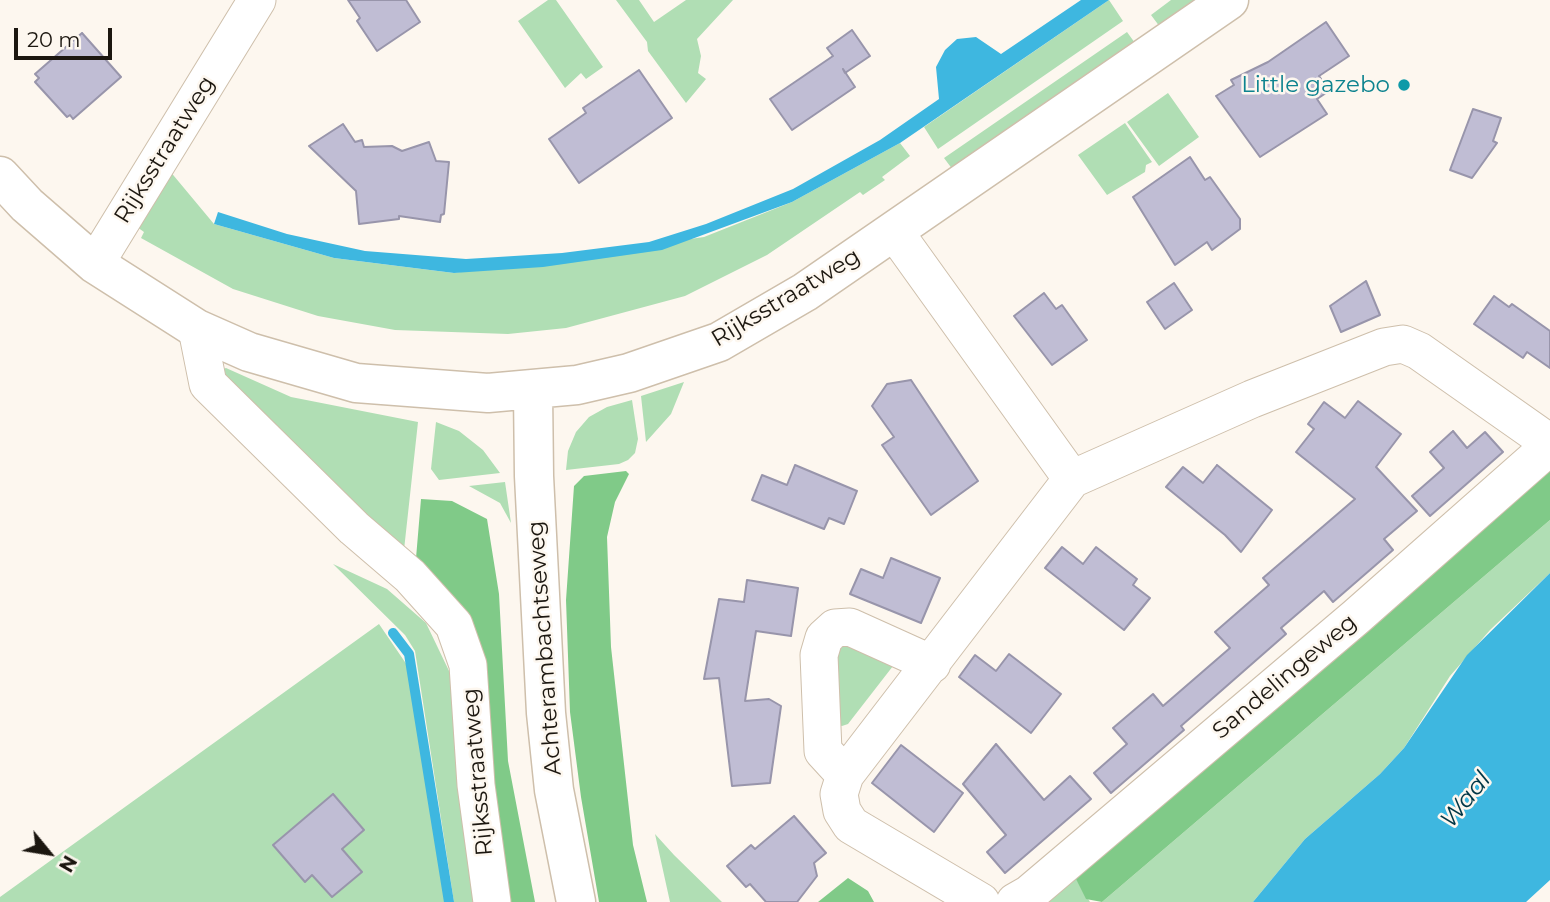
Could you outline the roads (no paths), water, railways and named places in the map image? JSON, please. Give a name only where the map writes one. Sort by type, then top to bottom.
[{"type":"street","name":"Rijksstraatweg","points":[[95,264],[257,0]]},
{"type":"street","name":"Rijksstraatweg","points":[[0,176],[27,205],[95,264],[197,329],[249,352],[356,383],[488,393],[533,392],[629,373],[719,342],[805,292],[1229,0]]},
{"type":"street","points":[[894,231],[1072,479]]},
{"type":"street","name":"Rijksstraatweg","points":[[197,329],[208,384],[354,528],[410,576],[454,625],[468,665],[476,785],[492,902]]},
{"type":"street","name":"Sandelingeweg","points":[[845,775],[1072,479],[1252,399],[1384,346],[1403,344],[1419,351],[1550,444],[1356,617],[1029,894],[1016,902]]},
{"type":"street","name":"Achterambachtseweg","points":[[533,392],[534,476],[546,713],[554,790],[576,902]]},
{"type":"street","points":[[932,664],[850,627],[835,628],[824,638],[819,655],[823,751],[845,775],[839,794],[842,811],[851,825],[982,902]]},
{"type":"water","points":[[1081,0],[1109,0],[900,143],[792,202],[662,250],[543,267],[454,273],[334,258],[214,224],[218,212],[287,234],[365,251],[466,259],[562,253],[649,242],[706,224],[793,189],[880,140],[939,99],[936,67],[945,50],[957,39],[976,37],[1001,54]]},
{"type":"water","name":"Waal","points":[[1550,573],[1550,880],[1526,902],[1253,902],[1305,839],[1380,774],[1404,748],[1467,655]]},
{"type":"waterway","points":[[393,633],[409,654],[449,902]]},
{"type":"place","name":"Little gazebo","points":[[1404,85]]}]
